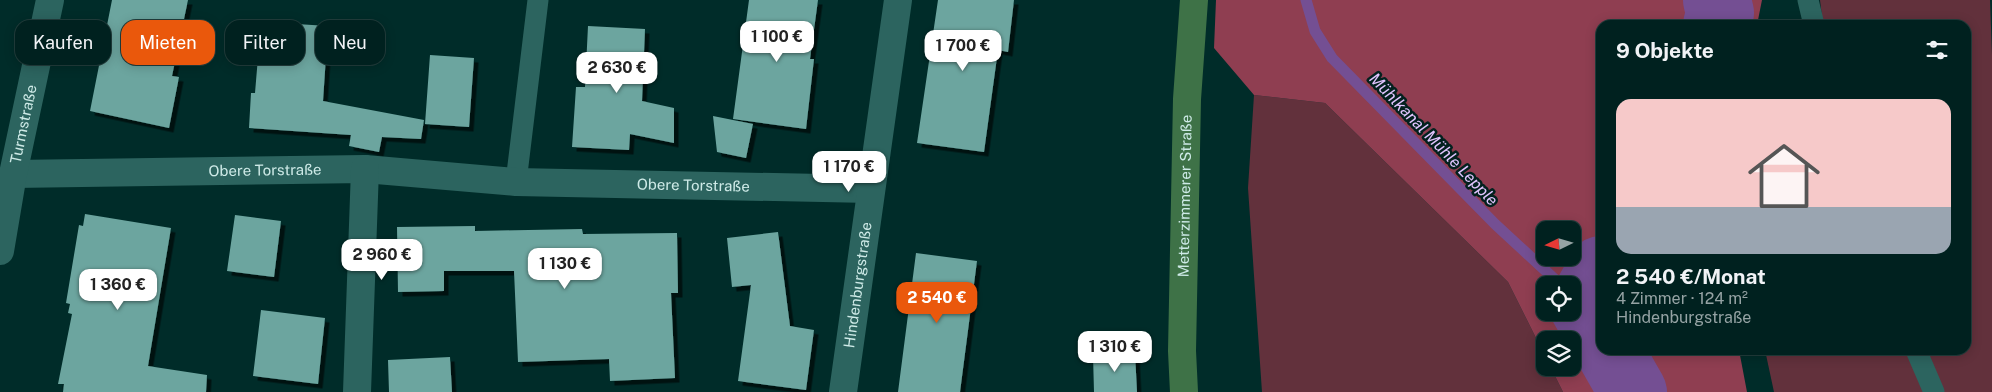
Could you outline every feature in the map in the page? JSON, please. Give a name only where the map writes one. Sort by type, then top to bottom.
[{"type":"main road","name":"Metterzimmerer Straße","points":[[1184,392],[1182,351],[1187,98],[1194,0]]},
{"type":"street","name":"Turmstraße","points":[[0,251],[13,174],[50,0]]},
{"type":"street","name":"Hindenburgstraße","points":[[842,392],[898,0]]},
{"type":"street","name":"Obere Torstraße","points":[[13,174],[365,169],[516,182],[871,189]]},
{"type":"street","points":[[357,392],[365,169]]},
{"type":"lane","points":[[516,182],[538,0]]},
{"type":"lane","points":[[1808,0],[1813,20]]},
{"type":"lane","points":[[1918,355],[1934,392]]},
{"type":"shaded area","points":[[1216,0],[1762,0],[1758,20],[1596,20],[1596,355],[1740,355],[1747,392],[1563,392],[1555,376],[1581,376],[1581,331],[1536,331],[1536,338],[1508,282],[1325,103],[1254,95],[1214,48]]},
{"type":"shaded area","points":[[1820,0],[1990,0],[1992,55],[1992,392],[1774,392],[1766,355],[1971,355],[1971,20],[1822,20]]},
{"type":"shaded area","points":[[1254,95],[1325,103],[1508,282],[1536,338],[1536,376],[1555,376],[1563,392],[1262,392],[1248,188]]},
{"type":"building","points":[[112,0],[188,0],[184,20],[121,20],[121,65],[174,65],[172,76],[179,77],[169,128],[90,111],[99,65],[111,65],[111,20],[108,20]]},
{"type":"building","points":[[749,0],[818,0],[810,59],[814,59],[806,129],[733,119]]},
{"type":"building","points":[[938,0],[1014,0],[1008,52],[998,50],[984,152],[917,143]]},
{"type":"building","points":[[305,25],[315,25],[315,65],[325,65],[323,101],[424,120],[421,139],[382,137],[379,152],[349,146],[351,135],[249,128],[251,93],[255,93],[257,65],[305,65]]},
{"type":"building","points":[[588,26],[645,29],[642,101],[674,108],[674,143],[630,134],[629,150],[572,147],[576,87],[585,87]]},
{"type":"building","points":[[430,55],[474,58],[469,127],[425,124]]},
{"type":"building","points":[[713,116],[753,124],[746,158],[717,152]]},
{"type":"building","points":[[85,214],[171,228],[148,366],[207,375],[206,392],[63,392],[64,384],[58,384],[72,314],[68,313],[70,304],[66,303],[79,225],[83,226]]},
{"type":"building","points":[[235,215],[281,221],[274,277],[227,271]]},
{"type":"building","points":[[475,226],[475,231],[582,229],[583,234],[677,233],[678,293],[671,293],[675,378],[610,381],[609,359],[518,362],[514,271],[444,271],[444,291],[398,292],[397,227]]},
{"type":"building","points":[[778,232],[790,326],[814,330],[806,390],[738,381],[751,285],[732,287],[727,238]]},
{"type":"building","points":[[916,253],[977,261],[960,392],[898,392]]},
{"type":"building","points":[[261,310],[325,318],[318,384],[253,376]]},
{"type":"building","points":[[1135,353],[1137,392],[1094,392],[1093,355]]},
{"type":"building","points":[[450,357],[452,392],[389,392],[388,360]]},
{"type":"waterway","name":"Mühlkanal Mühle Lepple","points":[[1306,0],[1315,31],[1332,58],[1495,224],[1551,276]]},
{"type":"waterway","points":[[1717,0],[1720,13],[1718,20]]},
{"type":"waterway","name":"Mühlkanal Mühle Lepple","points":[[1596,279],[1582,304],[1596,329]]},
{"type":"waterway","points":[[1612,355],[1633,392]]}]
